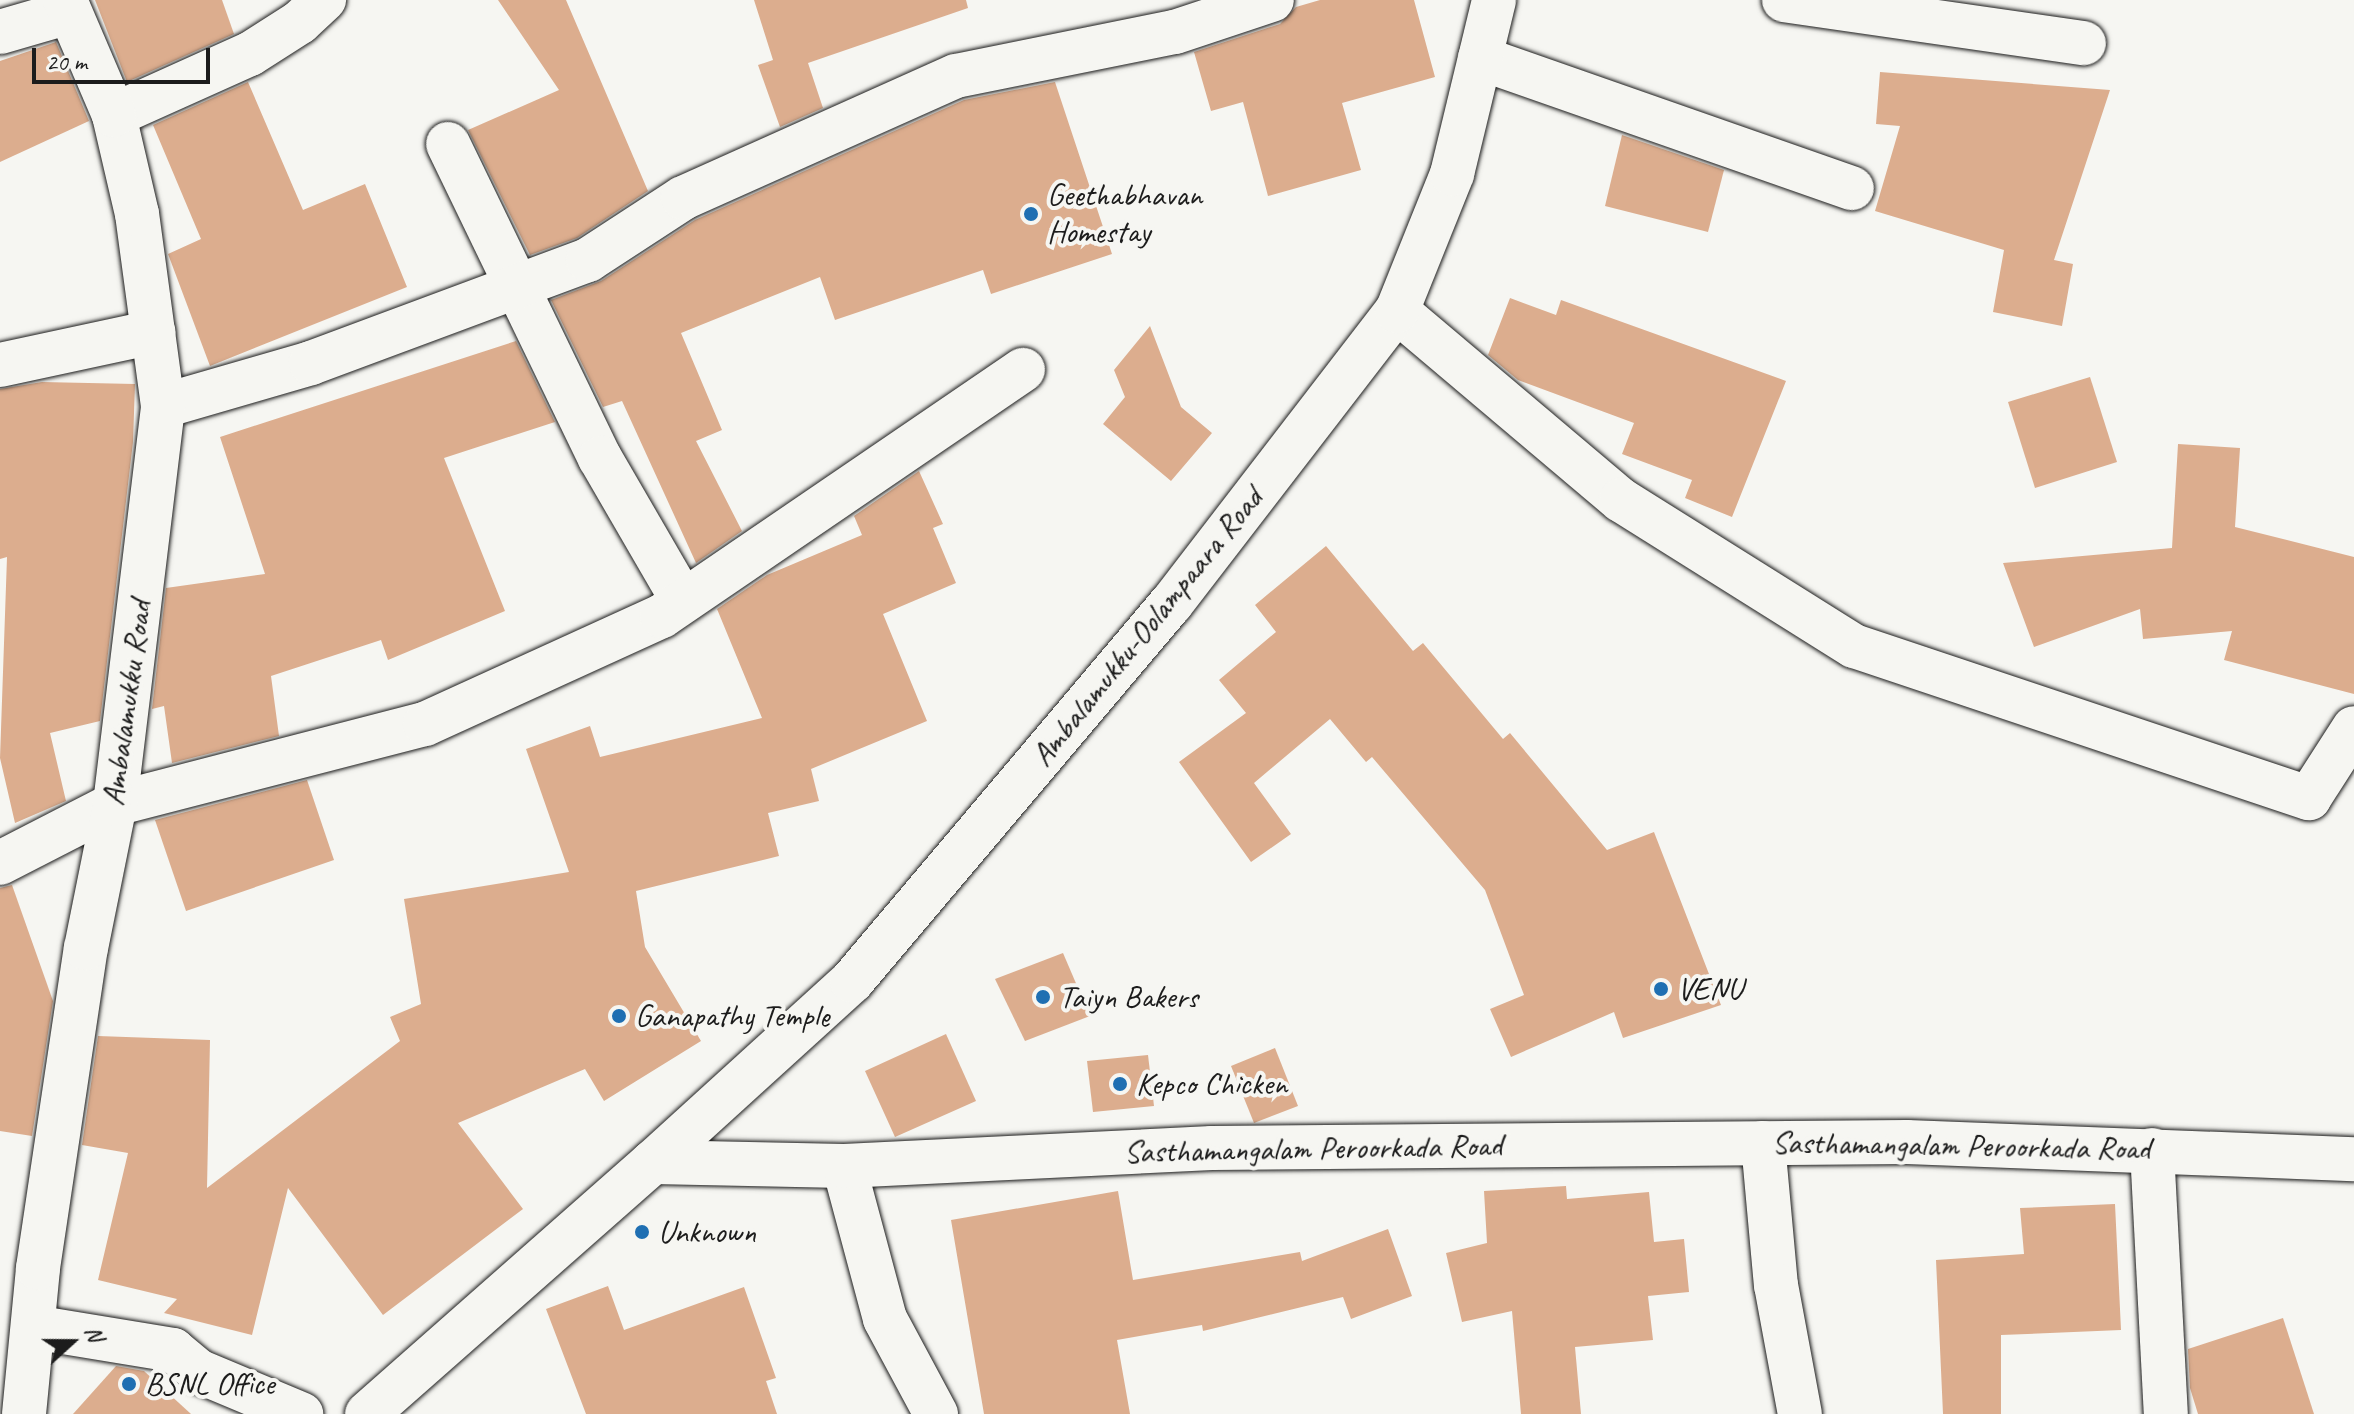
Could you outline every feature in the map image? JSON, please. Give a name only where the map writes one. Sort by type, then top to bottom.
[{"type":"street","points":[[114,115],[250,54],[324,0]]},
{"type":"street","points":[[163,406],[311,363],[588,260],[683,198],[756,162],[956,76],[1175,32],[1272,0]]},
{"type":"street","name":"Ambalamukku-Oolampaara Road","points":[[653,1162],[852,981],[1171,604],[1397,311],[1452,174],[1494,0]]},
{"type":"street","points":[[1784,0],[2084,43]]},
{"type":"street","points":[[0,32],[67,6]]},
{"type":"street","name":"Ambalamukku Road","points":[[24,1414],[33,1327],[86,948],[115,804],[163,406],[137,214],[114,115],[67,6]]},
{"type":"street","points":[[1480,58],[1852,188]]},
{"type":"street","points":[[448,144],[520,284],[600,458],[683,601]]},
{"type":"street","points":[[1397,311],[1621,500],[1854,646],[2309,798],[2354,728]]},
{"type":"street","points":[[0,365],[154,332]]},
{"type":"street","points":[[0,863],[115,804],[332,744],[425,724],[662,616],[1023,370]]},
{"type":"street","points":[[1763,1143],[1776,1285],[1800,1414]]},
{"type":"street","name":"Sasthamangalam Peroorkada Road","points":[[653,1162],[844,1166],[1212,1148],[1763,1143],[2152,1150],[2354,1159]]},
{"type":"street","points":[[2152,1150],[2166,1414]]},
{"type":"street","points":[[367,1414],[653,1162]]},
{"type":"street","points":[[844,1166],[885,1319],[936,1414]]},
{"type":"street","points":[[33,1327],[173,1350],[198,1371],[301,1414]]},
{"type":"building","points":[[95,0],[222,0],[234,34],[127,82]]},
{"type":"building","points":[[498,0],[566,0],[648,191],[577,238],[530,255],[468,130],[559,90]]},
{"type":"building","points":[[754,0],[966,0],[968,8],[808,63],[823,108],[780,127],[758,65],[773,60]]},
{"type":"building","points":[[1320,0],[1414,0],[1435,77],[1342,103],[1361,170],[1268,196],[1243,102],[1211,111],[1194,52],[1280,24],[1296,7]]},
{"type":"building","points":[[56,42],[89,121],[0,162],[0,61]]},
{"type":"building","points":[[1880,72],[2110,90],[2054,260],[2073,264],[2062,326],[1993,312],[2004,250],[1875,211],[1900,126],[1876,124]]},
{"type":"building","points":[[248,82],[303,210],[365,184],[407,287],[210,366],[168,254],[201,239],[153,125]]},
{"type":"building","points":[[1055,82],[1112,254],[991,294],[983,270],[835,320],[820,277],[681,333],[722,430],[696,441],[742,531],[696,563],[622,401],[603,407],[551,300],[601,281],[695,220],[964,100]]},
{"type":"building","points":[[1622,135],[1724,170],[1708,232],[1605,206]]},
{"type":"building","points":[[1510,298],[1556,315],[1561,300],[1786,381],[1732,517],[1685,498],[1692,480],[1622,454],[1634,423],[1518,380],[1488,355]]},
{"type":"building","points":[[1150,326],[1181,407],[1212,433],[1171,481],[1103,424],[1125,397],[1114,370]]},
{"type":"building","points":[[516,341],[555,422],[444,458],[505,611],[388,660],[381,640],[271,676],[279,736],[172,763],[164,706],[152,709],[166,588],[265,574],[220,437]]},
{"type":"building","points":[[2090,377],[2117,462],[2035,488],[2008,402]]},
{"type":"building","points":[[42,382],[135,384],[133,442],[100,721],[50,733],[66,801],[15,823],[0,758],[7,557],[0,559],[0,389]]},
{"type":"building","points":[[2178,444],[2240,448],[2235,527],[2354,557],[2354,694],[2224,660],[2232,631],[2143,639],[2140,609],[2034,647],[2003,563],[2172,548]]},
{"type":"building","points":[[919,471],[943,524],[933,528],[956,583],[883,614],[927,721],[811,769],[819,801],[768,813],[779,856],[636,891],[645,947],[701,1041],[604,1101],[585,1069],[458,1123],[523,1209],[383,1315],[288,1188],[252,1335],[164,1313],[177,1299],[98,1280],[128,1153],[82,1145],[98,1036],[210,1040],[207,1188],[400,1041],[390,1017],[421,1004],[404,899],[569,872],[526,749],[590,726],[600,757],[762,718],[717,609],[767,575],[862,535],[854,516]]},
{"type":"building","points":[[1326,546],[1413,651],[1423,643],[1503,739],[1510,733],[1607,850],[1654,832],[1721,1005],[1623,1038],[1614,1012],[1511,1057],[1490,1009],[1524,995],[1485,890],[1372,757],[1366,762],[1330,719],[1254,783],[1291,834],[1251,862],[1179,762],[1246,713],[1219,680],[1276,632],[1255,605]]},
{"type":"building","points":[[307,780],[334,860],[186,911],[155,820]]},
{"type":"building","points":[[12,885],[53,1001],[32,1136],[0,1131],[0,888]]},
{"type":"building","name":"Taiyn Bakers","points":[[1063,953],[1090,1016],[1025,1041],[995,979]]},
{"type":"building","points":[[946,1034],[976,1101],[895,1137],[865,1071]]},
{"type":"building","points":[[1275,1048],[1298,1106],[1254,1123],[1231,1066]]},
{"type":"building","name":"Kepco Chicken","points":[[1148,1055],[1154,1106],[1093,1112],[1087,1061]]},
{"type":"building","points":[[1566,1186],[1567,1199],[1649,1192],[1654,1242],[1684,1239],[1689,1292],[1648,1296],[1653,1340],[1575,1347],[1581,1414],[1521,1414],[1512,1311],[1462,1322],[1446,1253],[1487,1243],[1484,1191]]},
{"type":"building","points":[[1118,1191],[1133,1280],[1300,1252],[1302,1261],[1388,1229],[1412,1296],[1351,1319],[1343,1297],[1203,1331],[1202,1325],[1117,1340],[1130,1414],[984,1414],[951,1220]]},
{"type":"building","points":[[2115,1204],[2121,1330],[2001,1335],[2001,1414],[1943,1414],[1936,1260],[2024,1254],[2020,1208]]},
{"type":"building","points":[[608,1286],[624,1330],[744,1287],[776,1378],[766,1381],[777,1414],[586,1414],[546,1309]]},
{"type":"building","points":[[2283,1318],[2314,1414],[2198,1414],[2190,1388],[2188,1349]]},
{"type":"building","name":"BSNL Office","points":[[116,1366],[144,1371],[191,1414],[73,1414]]},
{"type":"place","name":"Geethabhavan Homestay","points":[[1031,214]]},
{"type":"place","name":"VENU","points":[[1661,989]]},
{"type":"place","name":"Taiyn Bakers","points":[[1043,997]]},
{"type":"place","name":"Ganapathy Temple","points":[[619,1016]]},
{"type":"place","name":"Kepco Chicken","points":[[1120,1084]]},
{"type":"place","name":"Unknown","points":[[642,1232]]},
{"type":"place","name":"BSNL Office","points":[[129,1384]]}]
